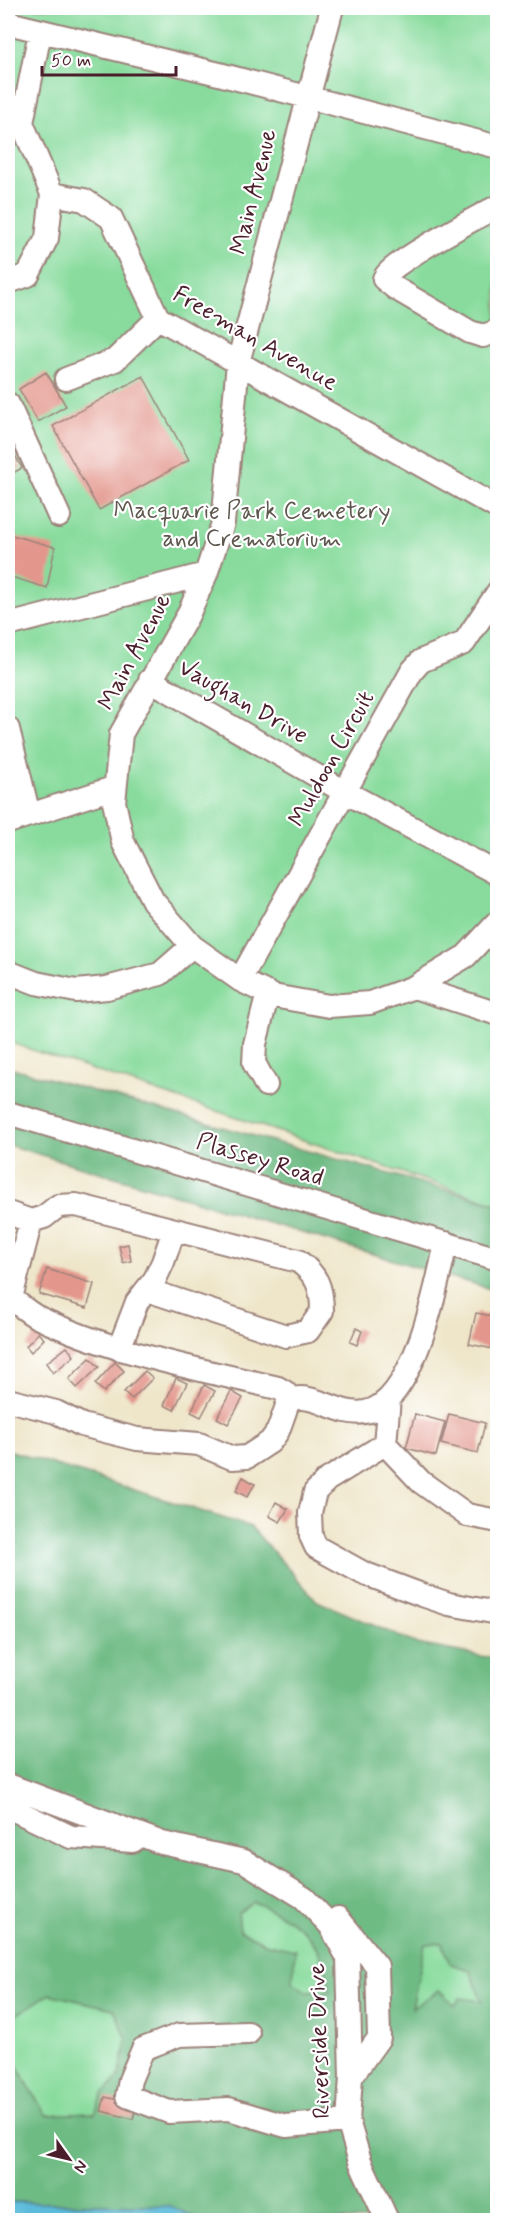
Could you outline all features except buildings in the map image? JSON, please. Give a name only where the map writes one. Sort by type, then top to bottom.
[{"type":"street","name":"Main Avenue","points":[[332,8],[306,98],[238,363],[223,523],[206,574],[188,615],[121,734],[113,788],[114,802],[123,842],[153,901],[192,946],[240,980],[268,993],[329,1006],[370,1004],[414,987],[466,956],[498,922]]},
{"type":"street","points":[[8,23],[219,74],[498,147]]},
{"type":"street","points":[[8,282],[28,275],[47,238],[52,194],[22,123],[40,32]]},
{"type":"street","name":"Freeman Avenue","points":[[52,194],[84,200],[111,218],[158,318],[498,508]]},
{"type":"street","points":[[498,206],[414,254],[387,272],[384,279],[470,332],[483,336],[498,331]]},
{"type":"street","points":[[66,379],[116,360],[158,318]]},
{"type":"street","points":[[8,404],[59,516]]},
{"type":"street","points":[[8,625],[206,574]]},
{"type":"street","name":"Muldoon Circuit","points":[[240,980],[412,671],[421,661],[464,643],[498,592]]},
{"type":"street","name":"Vaughan Drive","points":[[150,680],[345,792],[498,874]]},
{"type":"street","points":[[8,729],[29,815]]},
{"type":"street","points":[[8,822],[113,788]]},
{"type":"street","points":[[8,972],[36,982],[76,991],[107,988],[160,974],[192,946]]},
{"type":"street","points":[[414,987],[498,1014]]},
{"type":"street","points":[[266,1085],[254,1063],[255,1044],[268,993]]},
{"type":"street","name":"Plassey Road","points":[[8,1113],[498,1259]]},
{"type":"street","points":[[8,1213],[31,1221],[44,1217],[58,1206],[76,1205],[298,1261],[310,1270],[319,1282],[322,1311],[308,1331],[286,1336],[155,1295],[147,1290]]},
{"type":"street","points":[[8,1400],[56,1412],[82,1425],[109,1432],[137,1439],[199,1444],[232,1458],[247,1457],[270,1442],[278,1431],[289,1400],[285,1392],[278,1388],[119,1349],[36,1316],[9,1297],[31,1221]]},
{"type":"street","points":[[119,1349],[137,1302],[147,1290],[163,1262],[174,1230]]},
{"type":"street","points":[[289,1400],[299,1396],[349,1412],[366,1412],[388,1399],[409,1367],[421,1337],[446,1244]]},
{"type":"street","points":[[388,1399],[386,1444],[421,1482],[467,1515],[498,1521]]},
{"type":"street","points":[[386,1444],[327,1480],[315,1492],[310,1524],[311,1536],[316,1547],[363,1573],[422,1595],[449,1604],[498,1613]]},
{"type":"street","name":"Riverside Drive","points":[[8,1785],[162,1843],[244,1861],[304,1898],[330,1925],[348,1958],[351,2077],[348,2121],[360,2161],[387,2220]]},
{"type":"street","points":[[8,1807],[71,1836],[162,1843]]},
{"type":"street","points":[[248,2033],[179,2035],[143,2049],[130,2080],[127,2096],[169,2112],[229,2109],[286,2126],[348,2121]]},
{"type":"green space","name":"Macquarie Park Cemetery and Crematorium","points":[[8,8],[497,8],[497,1204],[8,1042]]},
{"type":"green space","points":[[8,1067],[497,1204],[497,1291],[8,1145]]},
{"type":"green space","points":[[8,1450],[251,1527],[317,1601],[417,1644],[497,1659],[497,2220],[201,2220],[170,2206],[8,2202],[8,2051],[46,2115],[95,2113],[102,2095],[119,2077],[127,2039],[114,2009],[49,1994],[8,2020]],"holes":[[[254,1902],[285,1918],[307,1935],[322,1958],[330,1992],[307,1992],[293,1982],[295,1950],[267,1944],[240,1931],[238,1913]],[[442,1943],[451,1964],[470,1970],[482,2001],[460,1998],[455,2005],[439,1990],[412,2008],[425,1944]]]},
{"type":"green space","points":[[254,1902],[285,1918],[307,1935],[321,1958],[330,1992],[307,1992],[293,1982],[294,1950],[267,1944],[240,1931],[238,1913]]},
{"type":"green space","points":[[442,1942],[451,1964],[470,1970],[482,2001],[412,2008],[424,1944]]},
{"type":"green space","points":[[49,1994],[114,2009],[127,2039],[119,2077],[102,2095],[96,2113],[46,2115],[8,2051],[8,2020]]},
{"type":"water","points":[[8,2202],[170,2206],[200,2220],[8,2220]]}]
